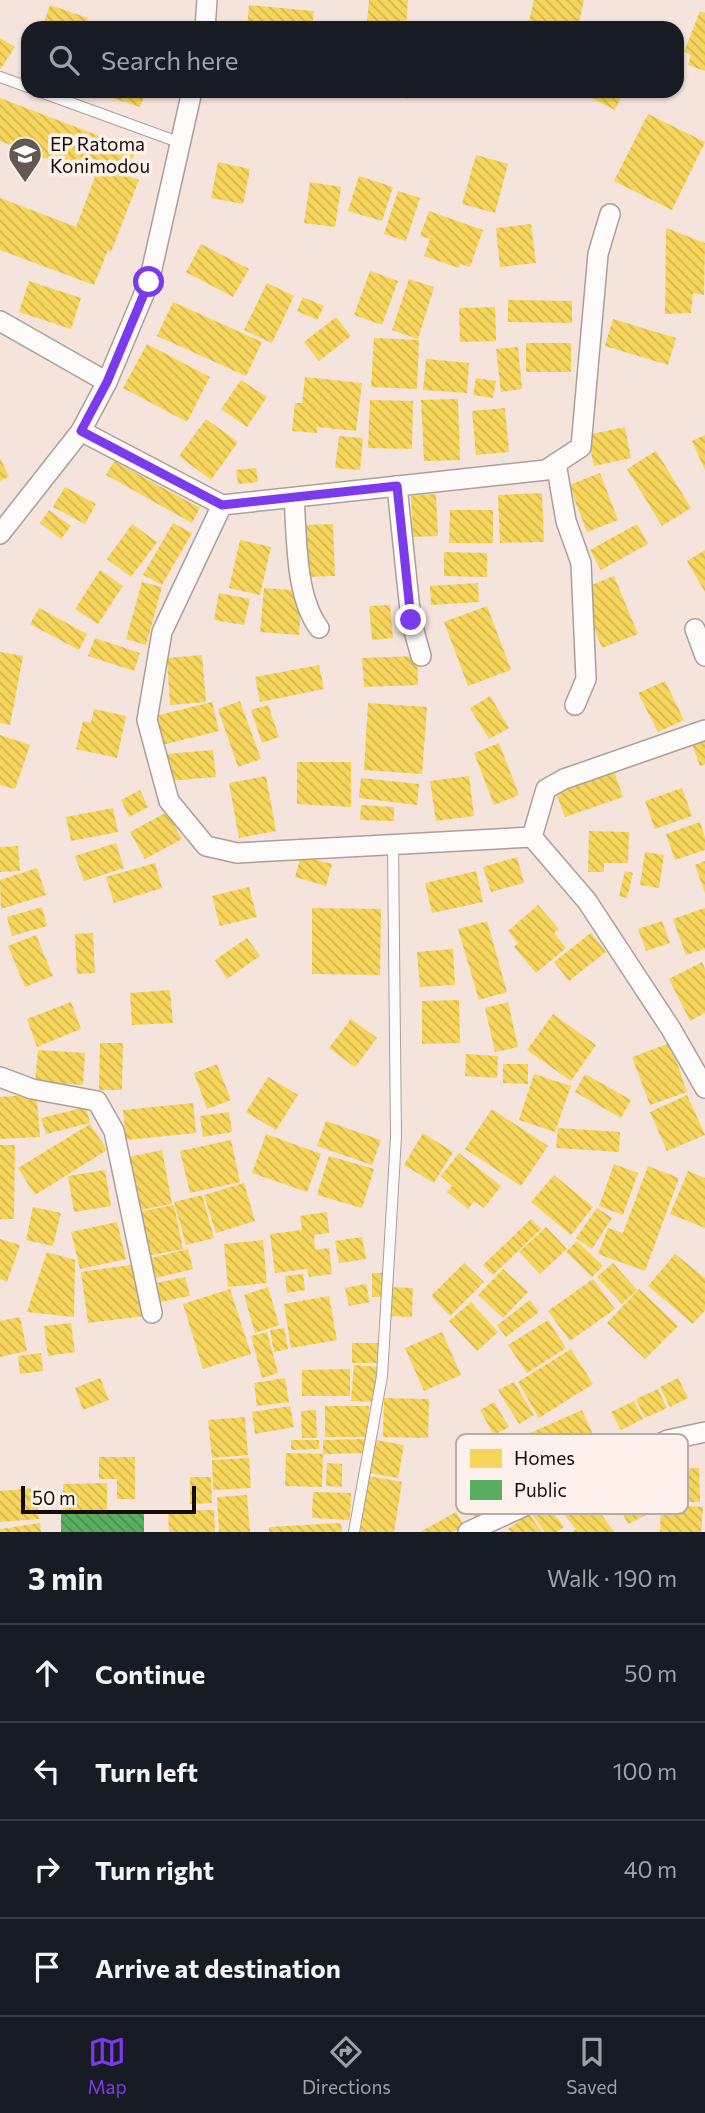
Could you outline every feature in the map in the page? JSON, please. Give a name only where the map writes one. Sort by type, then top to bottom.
[{"type":"street","points":[[206,21],[207,0]]},
{"type":"street","points":[[0,534],[81,431],[107,382],[149,282],[191,98]]},
{"type":"street","points":[[81,431],[222,505],[546,470],[581,447],[598,254],[610,215]]},
{"type":"street","points":[[0,321],[107,382]]},
{"type":"street","points":[[556,463],[566,521],[581,564],[586,679],[575,705]]},
{"type":"street","points":[[397,486],[411,620],[421,656]]},
{"type":"street","points":[[294,498],[302,591],[313,620],[319,628]]},
{"type":"street","points":[[222,505],[162,632],[146,720],[169,802],[206,846],[237,853],[532,837]]},
{"type":"street","points":[[695,629],[705,656]]},
{"type":"street","points":[[532,837],[546,789],[564,779],[705,730]]},
{"type":"street","points":[[532,837],[587,901],[671,1029],[705,1088]]},
{"type":"street","points":[[0,1077],[32,1089],[96,1101],[114,1131],[152,1312]]},
{"type":"street","points":[[468,1532],[507,1514]]},
{"type":"lane","points":[[0,77],[21,85]]},
{"type":"lane","points":[[57,98],[181,143]]},
{"type":"lane","points":[[354,1532],[382,1376],[396,1150],[393,846]]},
{"type":"building: Homes","points":[[369,0],[408,0],[406,21],[367,21]]},
{"type":"building: Homes","points":[[534,0],[584,0],[580,21],[529,21]]},
{"type":"building: Homes","points":[[50,5],[88,18],[87,21],[44,21]]},
{"type":"building: Homes","points":[[249,5],[314,11],[313,21],[248,21]]},
{"type":"building: Homes","points":[[700,11],[705,13],[705,71],[688,65],[691,55],[684,52]]},
{"type":"building: Homes","points":[[0,38],[15,47],[0,70]]},
{"type":"building: Homes","points":[[0,98],[136,150],[126,175],[139,180],[111,252],[108,250],[94,285],[0,250],[0,198],[76,227],[95,177],[0,141]]},
{"type":"building: Homes","points":[[112,98],[143,98],[140,107]]},
{"type":"building: Homes","points":[[592,98],[621,98],[615,110]]},
{"type":"building: Homes","points":[[648,114],[705,142],[672,210],[614,181]]},
{"type":"building: Homes","points":[[476,155],[508,164],[495,213],[462,204]]},
{"type":"building: Homes","points":[[218,162],[250,169],[243,204],[211,198]]},
{"type":"building: Homes","points":[[359,176],[393,187],[382,221],[348,211]]},
{"type":"building: Homes","points":[[310,182],[341,187],[335,227],[304,223]]},
{"type":"building: Homes","points":[[398,191],[420,198],[406,241],[384,234]]},
{"type":"building: Homes","points":[[429,211],[483,230],[470,267],[460,264],[459,268],[424,256],[430,239],[420,236]]},
{"type":"building: Homes","points":[[531,224],[536,263],[500,267],[496,228]]},
{"type":"building: Homes","points":[[666,228],[705,243],[704,295],[693,293],[691,313],[665,314]]},
{"type":"building: Homes","points":[[201,244],[249,269],[233,297],[186,272]]},
{"type":"building: Homes","points":[[370,271],[398,281],[382,325],[354,315]]},
{"type":"building: Homes","points":[[409,279],[434,287],[418,339],[392,330]]},
{"type":"building: Homes","points":[[29,281],[81,298],[71,329],[19,312]]},
{"type":"building: Homes","points":[[267,283],[294,296],[272,343],[244,330]]},
{"type":"building: Homes","points":[[303,297],[324,306],[317,320],[297,311]]},
{"type":"building: Homes","points":[[508,300],[572,301],[572,323],[508,322]]},
{"type":"building: Homes","points":[[173,302],[262,342],[246,376],[157,336]]},
{"type":"building: Homes","points":[[495,307],[496,341],[460,342],[459,308]]},
{"type":"building: Homes","points":[[336,317],[351,336],[319,361],[304,342]]},
{"type":"building: Homes","points":[[613,319],[676,338],[668,365],[605,346]]},
{"type":"building: Homes","points":[[374,338],[419,340],[417,389],[371,387]]},
{"type":"building: Homes","points":[[526,343],[571,343],[571,372],[526,372]]},
{"type":"building: Homes","points":[[147,344],[210,377],[187,422],[123,388]]},
{"type":"building: Homes","points":[[518,347],[522,389],[501,392],[496,349]]},
{"type":"building: Homes","points":[[426,359],[469,363],[467,393],[423,390]]},
{"type":"building: Homes","points":[[305,377],[362,383],[356,431],[317,427],[317,433],[292,431],[295,403],[302,403]]},
{"type":"building: Homes","points":[[476,378],[496,381],[493,398],[473,395]]},
{"type":"building: Homes","points":[[241,380],[267,397],[247,427],[221,409]]},
{"type":"building: Homes","points":[[458,399],[460,460],[424,461],[421,400]]},
{"type":"building: Homes","points":[[370,400],[413,401],[412,449],[368,448]]},
{"type":"building: Homes","points":[[505,408],[509,452],[476,455],[472,411]]},
{"type":"building: Homes","points":[[206,419],[238,442],[211,480],[179,456]]},
{"type":"building: Homes","points":[[625,427],[631,458],[594,466],[587,435]]},
{"type":"building: Homes","points":[[705,435],[705,470],[692,441]]},
{"type":"building: Homes","points":[[339,436],[363,438],[360,470],[335,468]]},
{"type":"building: Homes","points":[[656,451],[691,508],[662,526],[627,469]]},
{"type":"building: Homes","points":[[0,458],[9,477],[0,481]]},
{"type":"building: Homes","points":[[114,461],[200,508],[192,523],[106,475]]},
{"type":"building: Homes","points":[[256,468],[258,482],[238,484],[236,470]]},
{"type":"building: Homes","points":[[600,473],[618,520],[587,532],[569,485]]},
{"type":"building: Homes","points":[[65,487],[96,504],[85,524],[53,507]]},
{"type":"building: Homes","points":[[542,493],[544,542],[500,543],[498,495]]},
{"type":"building: Homes","points":[[436,494],[438,536],[413,537],[411,496]]},
{"type":"building: Homes","points":[[49,510],[71,526],[61,539],[40,523]]},
{"type":"building: Homes","points":[[450,510],[493,510],[493,543],[449,543]]},
{"type":"building: Homes","points":[[173,523],[192,533],[162,585],[143,575]]},
{"type":"building: Homes","points":[[132,524],[157,542],[131,577],[107,559]]},
{"type":"building: Homes","points":[[333,524],[335,576],[306,577],[304,525]]},
{"type":"building: Homes","points":[[637,524],[648,544],[601,570],[590,550]]},
{"type":"building: Homes","points":[[240,540],[271,547],[260,595],[229,588]]},
{"type":"building: Homes","points":[[705,550],[705,592],[687,561]]},
{"type":"building: Homes","points":[[444,552],[487,553],[487,577],[444,576]]},
{"type":"building: Homes","points":[[100,570],[123,586],[98,624],[75,609]]},
{"type":"building: Homes","points":[[614,576],[638,634],[602,648],[579,590]]},
{"type":"building: Homes","points":[[142,582],[162,587],[146,645],[126,639]]},
{"type":"building: Homes","points":[[478,583],[479,602],[431,605],[430,586]]},
{"type":"building: Homes","points":[[264,588],[302,591],[299,635],[260,632]]},
{"type":"building: Homes","points":[[219,593],[250,599],[244,625],[214,620]]},
{"type":"building: Homes","points":[[390,605],[393,638],[372,640],[369,606]]},
{"type":"building: Homes","points":[[487,606],[511,670],[468,686],[444,622]]},
{"type":"building: Homes","points":[[39,608],[87,634],[79,650],[30,624]]},
{"type":"building: Homes","points":[[95,638],[140,653],[134,671],[88,656]]},
{"type":"building: Homes","points":[[0,652],[23,656],[10,725],[0,723]]},
{"type":"building: Homes","points":[[202,655],[206,702],[170,705],[167,658]]},
{"type":"building: Homes","points":[[417,656],[418,685],[364,687],[362,658]]},
{"type":"building: Homes","points":[[319,665],[324,689],[260,702],[255,677]]},
{"type":"building: Homes","points":[[665,681],[684,720],[658,732],[638,693]]},
{"type":"building: Homes","points":[[490,696],[509,728],[489,739],[470,708]]},
{"type":"building: Homes","points":[[240,701],[261,759],[238,767],[218,709]]},
{"type":"building: Homes","points":[[212,702],[219,731],[162,745],[155,716]]},
{"type":"building: Homes","points":[[368,703],[427,707],[422,774],[364,770]]},
{"type":"building: Homes","points":[[268,705],[279,737],[262,743],[251,710]]},
{"type":"building: Homes","points":[[94,709],[126,716],[117,758],[76,749],[83,721],[91,723]]},
{"type":"building: Homes","points":[[705,727],[705,764],[700,766],[688,733]]},
{"type":"building: Homes","points":[[0,735],[30,745],[15,789],[0,785]]},
{"type":"building: Homes","points":[[499,743],[519,795],[494,805],[474,753]]},
{"type":"building: Homes","points":[[213,750],[216,777],[169,781],[167,754]]},
{"type":"building: Homes","points":[[297,762],[351,762],[351,807],[297,804]]},
{"type":"building: Homes","points":[[613,768],[623,797],[565,817],[554,788]]},
{"type":"building: Homes","points":[[266,776],[276,831],[239,838],[229,783]]},
{"type":"building: Homes","points":[[469,776],[474,816],[436,821],[430,781]]},
{"type":"building: Homes","points":[[361,778],[419,784],[417,805],[359,798]]},
{"type":"building: Homes","points":[[682,788],[692,816],[655,829],[645,801]]},
{"type":"building: Homes","points":[[140,790],[148,807],[129,817],[121,800]]},
{"type":"building: Homes","points":[[361,805],[394,807],[394,821],[360,820]]},
{"type":"building: Homes","points":[[113,808],[118,832],[71,841],[66,817]]},
{"type":"building: Homes","points":[[167,812],[182,839],[145,859],[130,832]]},
{"type":"building: Homes","points":[[700,822],[705,838],[705,850],[675,860],[666,834]]},
{"type":"building: Homes","points":[[589,831],[629,832],[628,863],[604,863],[604,872],[588,872]]},
{"type":"building: Homes","points":[[116,843],[124,868],[84,881],[75,856]]},
{"type":"building: Homes","points":[[18,846],[20,871],[0,872],[0,847]]},
{"type":"building: Homes","points":[[645,852],[664,855],[659,888],[640,885]]},
{"type":"building: Homes","points":[[301,856],[332,864],[326,886],[295,877]]},
{"type":"building: Homes","points":[[517,857],[524,883],[491,892],[483,867]]},
{"type":"building: Homes","points":[[705,861],[705,893],[695,865]]},
{"type":"building: Homes","points":[[155,863],[162,888],[114,903],[106,877]]},
{"type":"building: Homes","points":[[37,868],[46,895],[1,909],[0,880]]},
{"type":"building: Homes","points":[[476,871],[483,902],[432,913],[425,883]]},
{"type":"building: Homes","points":[[625,871],[633,873],[627,898],[619,896]]},
{"type":"building: Homes","points":[[249,887],[257,917],[220,926],[212,896]]},
{"type":"building: Homes","points":[[538,905],[559,929],[554,933],[566,948],[536,973],[514,947],[518,943],[508,931]]},
{"type":"building: Homes","points":[[42,907],[47,926],[12,936],[7,917]]},
{"type":"building: Homes","points":[[312,908],[381,909],[380,975],[312,974]]},
{"type":"building: Homes","points":[[705,908],[705,949],[686,955],[673,919]]},
{"type":"building: Homes","points":[[487,921],[507,992],[479,1000],[458,929]]},
{"type":"building: Homes","points":[[662,921],[670,943],[646,951],[638,929]]},
{"type":"building: Homes","points":[[93,933],[95,973],[77,974],[75,934]]},
{"type":"building: Homes","points":[[591,933],[606,952],[569,981],[554,962]]},
{"type":"building: Homes","points":[[36,935],[53,976],[25,987],[8,946]]},
{"type":"building: Homes","points":[[247,938],[260,956],[227,979],[215,960]]},
{"type":"building: Homes","points":[[453,949],[455,985],[420,987],[417,952]]},
{"type":"building: Homes","points":[[702,962],[705,969],[705,1013],[690,1021],[669,979]]},
{"type":"building: Homes","points":[[170,990],[173,1023],[132,1025],[130,993]]},
{"type":"building: Homes","points":[[459,1000],[460,1043],[422,1044],[422,1001]]},
{"type":"building: Homes","points":[[71,1002],[81,1029],[37,1047],[27,1019]]},
{"type":"building: Homes","points":[[508,1002],[518,1047],[495,1052],[485,1008]]},
{"type":"building: Homes","points":[[553,1014],[596,1045],[571,1081],[527,1050]]},
{"type":"building: Homes","points":[[351,1019],[377,1038],[355,1067],[329,1048]]},
{"type":"building: Homes","points":[[100,1043],[123,1043],[122,1090],[99,1090]]},
{"type":"building: Homes","points":[[670,1043],[687,1092],[650,1105],[632,1057]]},
{"type":"building: Homes","points":[[38,1050],[85,1053],[83,1085],[35,1082]]},
{"type":"building: Homes","points":[[466,1054],[498,1056],[497,1078],[465,1076]]},
{"type":"building: Homes","points":[[217,1064],[231,1100],[207,1109],[194,1073]]},
{"type":"building: Homes","points":[[503,1064],[528,1064],[528,1084],[503,1083]]},
{"type":"building: Homes","points":[[534,1074],[571,1086],[555,1132],[519,1120]]},
{"type":"building: Homes","points":[[585,1074],[631,1100],[621,1118],[575,1092]]},
{"type":"building: Homes","points":[[268,1077],[298,1095],[276,1130],[246,1112]]},
{"type":"building: Homes","points":[[28,1095],[28,1100],[37,1099],[40,1137],[0,1139],[0,1097]]},
{"type":"building: Homes","points":[[687,1095],[705,1135],[667,1151],[650,1112]]},
{"type":"building: Homes","points":[[193,1103],[196,1133],[126,1140],[123,1110]]},
{"type":"building: Homes","points":[[86,1107],[90,1123],[46,1134],[41,1118]]},
{"type":"building: Homes","points":[[492,1109],[548,1146],[521,1186],[465,1149]]},
{"type":"building: Homes","points":[[229,1112],[232,1132],[203,1137],[200,1116]]},
{"type":"building: Homes","points":[[326,1121],[381,1140],[372,1165],[317,1146]]},
{"type":"building: Homes","points":[[90,1124],[107,1150],[35,1195],[18,1168]]},
{"type":"building: Homes","points":[[558,1128],[620,1132],[619,1152],[556,1148]]},
{"type":"building: Homes","points":[[423,1133],[453,1152],[434,1183],[404,1165]]},
{"type":"building: Homes","points":[[266,1134],[321,1154],[307,1192],[252,1173]]},
{"type":"building: Homes","points":[[231,1140],[240,1182],[190,1193],[180,1151]]},
{"type":"building: Homes","points":[[0,1145],[15,1145],[14,1219],[0,1219]]},
{"type":"building: Homes","points":[[162,1150],[172,1204],[140,1210],[129,1157]]},
{"type":"building: Homes","points":[[459,1153],[501,1186],[484,1208],[474,1201],[468,1209],[447,1192],[452,1186],[441,1176]]},
{"type":"building: Homes","points":[[329,1156],[374,1169],[362,1208],[317,1195]]},
{"type":"building: Homes","points":[[614,1164],[638,1173],[623,1215],[599,1206]]},
{"type":"building: Homes","points":[[648,1166],[679,1178],[645,1271],[598,1254],[608,1228],[623,1233]]},
{"type":"building: Homes","points":[[105,1170],[111,1206],[74,1212],[68,1176]]},
{"type":"building: Homes","points":[[688,1171],[705,1178],[705,1228],[670,1214]]},
{"type":"building: Homes","points":[[554,1175],[593,1207],[571,1235],[531,1202]]},
{"type":"building: Homes","points":[[244,1183],[255,1221],[216,1233],[204,1195]]},
{"type":"building: Homes","points":[[202,1195],[214,1238],[186,1245],[174,1202]]},
{"type":"building: Homes","points":[[174,1205],[183,1249],[147,1256],[138,1212]]},
{"type":"building: Homes","points":[[33,1207],[61,1213],[53,1246],[26,1240]]},
{"type":"building: Homes","points":[[597,1208],[612,1218],[592,1249],[576,1238]]},
{"type":"building: Homes","points":[[327,1212],[329,1233],[314,1235],[315,1250],[329,1248],[332,1274],[309,1277],[307,1269],[275,1273],[270,1234],[302,1230],[300,1216]]},
{"type":"building: Homes","points":[[531,1219],[541,1229],[493,1275],[483,1265]]},
{"type":"building: Homes","points":[[117,1222],[126,1259],[80,1269],[71,1232]]},
{"type":"building: Homes","points":[[546,1227],[567,1249],[540,1274],[519,1252]]},
{"type":"building: Homes","points":[[362,1237],[366,1259],[339,1263],[335,1241]]},
{"type":"building: Homes","points":[[0,1239],[20,1245],[7,1282],[0,1279]]},
{"type":"building: Homes","points":[[263,1240],[267,1283],[228,1287],[224,1244]]},
{"type":"building: Homes","points":[[577,1241],[603,1266],[592,1277],[566,1252]]},
{"type":"building: Homes","points":[[188,1249],[193,1269],[156,1278],[151,1258]]},
{"type":"building: Homes","points":[[47,1252],[75,1260],[74,1317],[27,1312]]},
{"type":"building: Homes","points":[[675,1254],[705,1278],[705,1310],[693,1324],[648,1286]]},
{"type":"building: Homes","points":[[464,1263],[484,1282],[450,1316],[431,1296]]},
{"type":"building: Homes","points":[[613,1263],[637,1290],[622,1304],[597,1277]]},
{"type":"building: Homes","points":[[137,1264],[144,1316],[88,1323],[81,1272]]},
{"type":"building: Homes","points":[[503,1269],[528,1292],[503,1318],[478,1295]]},
{"type":"building: Homes","points":[[372,1273],[385,1273],[385,1297],[372,1297]]},
{"type":"building: Homes","points":[[303,1274],[305,1290],[287,1293],[285,1276]]},
{"type":"building: Homes","points":[[185,1277],[190,1296],[160,1302],[156,1283]]},
{"type":"building: Homes","points":[[593,1279],[615,1309],[570,1341],[548,1311]]},
{"type":"building: Homes","points":[[366,1284],[370,1302],[349,1306],[345,1288]]},
{"type":"building: Homes","points":[[268,1287],[279,1325],[255,1333],[244,1295]]},
{"type":"building: Homes","points":[[390,1287],[413,1288],[412,1317],[389,1316]]},
{"type":"building: Homes","points":[[230,1289],[251,1354],[203,1369],[183,1304]]},
{"type":"building: Homes","points":[[639,1289],[678,1326],[645,1359],[607,1323]]},
{"type":"building: Homes","points":[[329,1296],[337,1340],[291,1348],[284,1304]]},
{"type":"building: Homes","points":[[530,1300],[539,1312],[506,1337],[497,1325]]},
{"type":"building: Homes","points":[[471,1302],[498,1332],[477,1351],[449,1321]]},
{"type":"building: Homes","points":[[20,1317],[27,1351],[0,1357],[0,1321]]},
{"type":"building: Homes","points":[[548,1320],[566,1348],[527,1373],[508,1345]]},
{"type":"building: Homes","points":[[71,1323],[75,1352],[48,1356],[44,1326]]},
{"type":"building: Homes","points":[[284,1328],[288,1349],[274,1352],[270,1330]]},
{"type":"building: Homes","points":[[267,1332],[278,1373],[262,1378],[251,1336]]},
{"type":"building: Homes","points":[[442,1332],[461,1375],[424,1391],[405,1348]]},
{"type":"building: Homes","points":[[352,1343],[379,1343],[379,1363],[352,1363]]},
{"type":"building: Homes","points":[[571,1349],[593,1384],[539,1418],[518,1382]]},
{"type":"building: Homes","points":[[41,1353],[43,1371],[20,1374],[18,1356]]},
{"type":"building: Homes","points":[[354,1365],[378,1367],[376,1402],[351,1401]]},
{"type":"building: Homes","points":[[350,1369],[350,1396],[302,1396],[302,1370]]},
{"type":"building: Homes","points":[[100,1378],[109,1400],[83,1410],[75,1388]]},
{"type":"building: Homes","points":[[285,1378],[289,1402],[257,1406],[254,1383]]},
{"type":"building: Homes","points":[[678,1378],[688,1398],[670,1407],[660,1387]]},
{"type":"building: Homes","points":[[514,1382],[534,1415],[519,1424],[498,1390]]},
{"type":"building: Homes","points":[[658,1389],[667,1408],[645,1418],[636,1399]]},
{"type":"building: Homes","points":[[384,1398],[429,1399],[428,1438],[383,1437]]},
{"type":"building: Homes","points":[[634,1401],[643,1419],[621,1430],[611,1412]]},
{"type":"building: Homes","points":[[494,1402],[509,1427],[493,1434],[480,1410]]},
{"type":"building: Homes","points":[[290,1406],[294,1427],[255,1434],[252,1412]]},
{"type":"building: Homes","points":[[325,1406],[369,1406],[368,1437],[325,1437]]},
{"type":"building: Homes","points":[[316,1410],[317,1438],[302,1438],[301,1411]]},
{"type":"building: Homes","points":[[582,1410],[592,1434],[528,1434]]},
{"type":"building: Homes","points":[[245,1417],[248,1455],[212,1458],[208,1420]]},
{"type":"building: Homes","points":[[365,1439],[365,1453],[323,1454],[323,1440]]},
{"type":"building: Homes","points":[[291,1440],[319,1440],[319,1449],[291,1450]]},
{"type":"building: Homes","points":[[375,1440],[404,1445],[398,1478],[369,1473]]},
{"type":"building: Homes","points":[[286,1453],[323,1454],[322,1487],[285,1486]]},
{"type":"building: Homes","points":[[99,1457],[135,1457],[135,1499],[117,1499],[117,1479],[99,1479]]},
{"type":"building: Homes","points":[[249,1458],[251,1488],[213,1490],[212,1460]]},
{"type":"building: Homes","points":[[327,1463],[342,1464],[342,1487],[326,1486]]},
{"type":"building: Homes","points":[[699,1468],[700,1502],[688,1502],[688,1469]]},
{"type":"building: Homes","points":[[369,1476],[402,1482],[394,1532],[360,1532]]},
{"type":"building: Homes","points":[[190,1477],[211,1477],[212,1503],[190,1504]]},
{"type":"building: Homes","points":[[107,1483],[107,1510],[63,1510],[63,1484]]},
{"type":"building: Homes","points":[[36,1488],[39,1519],[0,1522],[0,1491]]},
{"type":"building: Homes","points":[[313,1492],[351,1493],[350,1520],[312,1518]]},
{"type":"building: Homes","points":[[247,1495],[250,1532],[219,1532],[217,1497]]},
{"type":"building: Homes","points":[[688,1506],[703,1507],[701,1532],[660,1532],[661,1514],[688,1514]]},
{"type":"building: Homes","points":[[214,1510],[215,1532],[169,1532],[168,1511]]},
{"type":"building: Homes","points":[[456,1512],[464,1526],[453,1532],[420,1532]]},
{"type":"building: Homes","points":[[473,1514],[493,1514],[478,1523]]},
{"type":"building: Homes","points":[[529,1514],[542,1532],[511,1532],[508,1529]]},
{"type":"building: Homes","points":[[532,1514],[554,1514],[564,1527],[557,1532],[545,1532]]},
{"type":"building: Homes","points":[[601,1514],[614,1532],[572,1532],[576,1529],[565,1516]]},
{"type":"building: Homes","points":[[623,1514],[648,1514],[628,1524]]},
{"type":"building: Homes","points":[[40,1523],[41,1532],[0,1532],[0,1529]]},
{"type":"building: Homes","points":[[341,1523],[342,1532],[269,1532],[269,1527]]},
{"type":"building: Public","points":[[61,1513],[144,1513],[144,1532],[61,1532]]},
{"type":"place","name":"EP Ratoma Konimodou","points":[[25,184]]},
{"type":"route","points":[[149,282],[107,382],[81,431],[222,505],[397,486],[411,620]]}]
